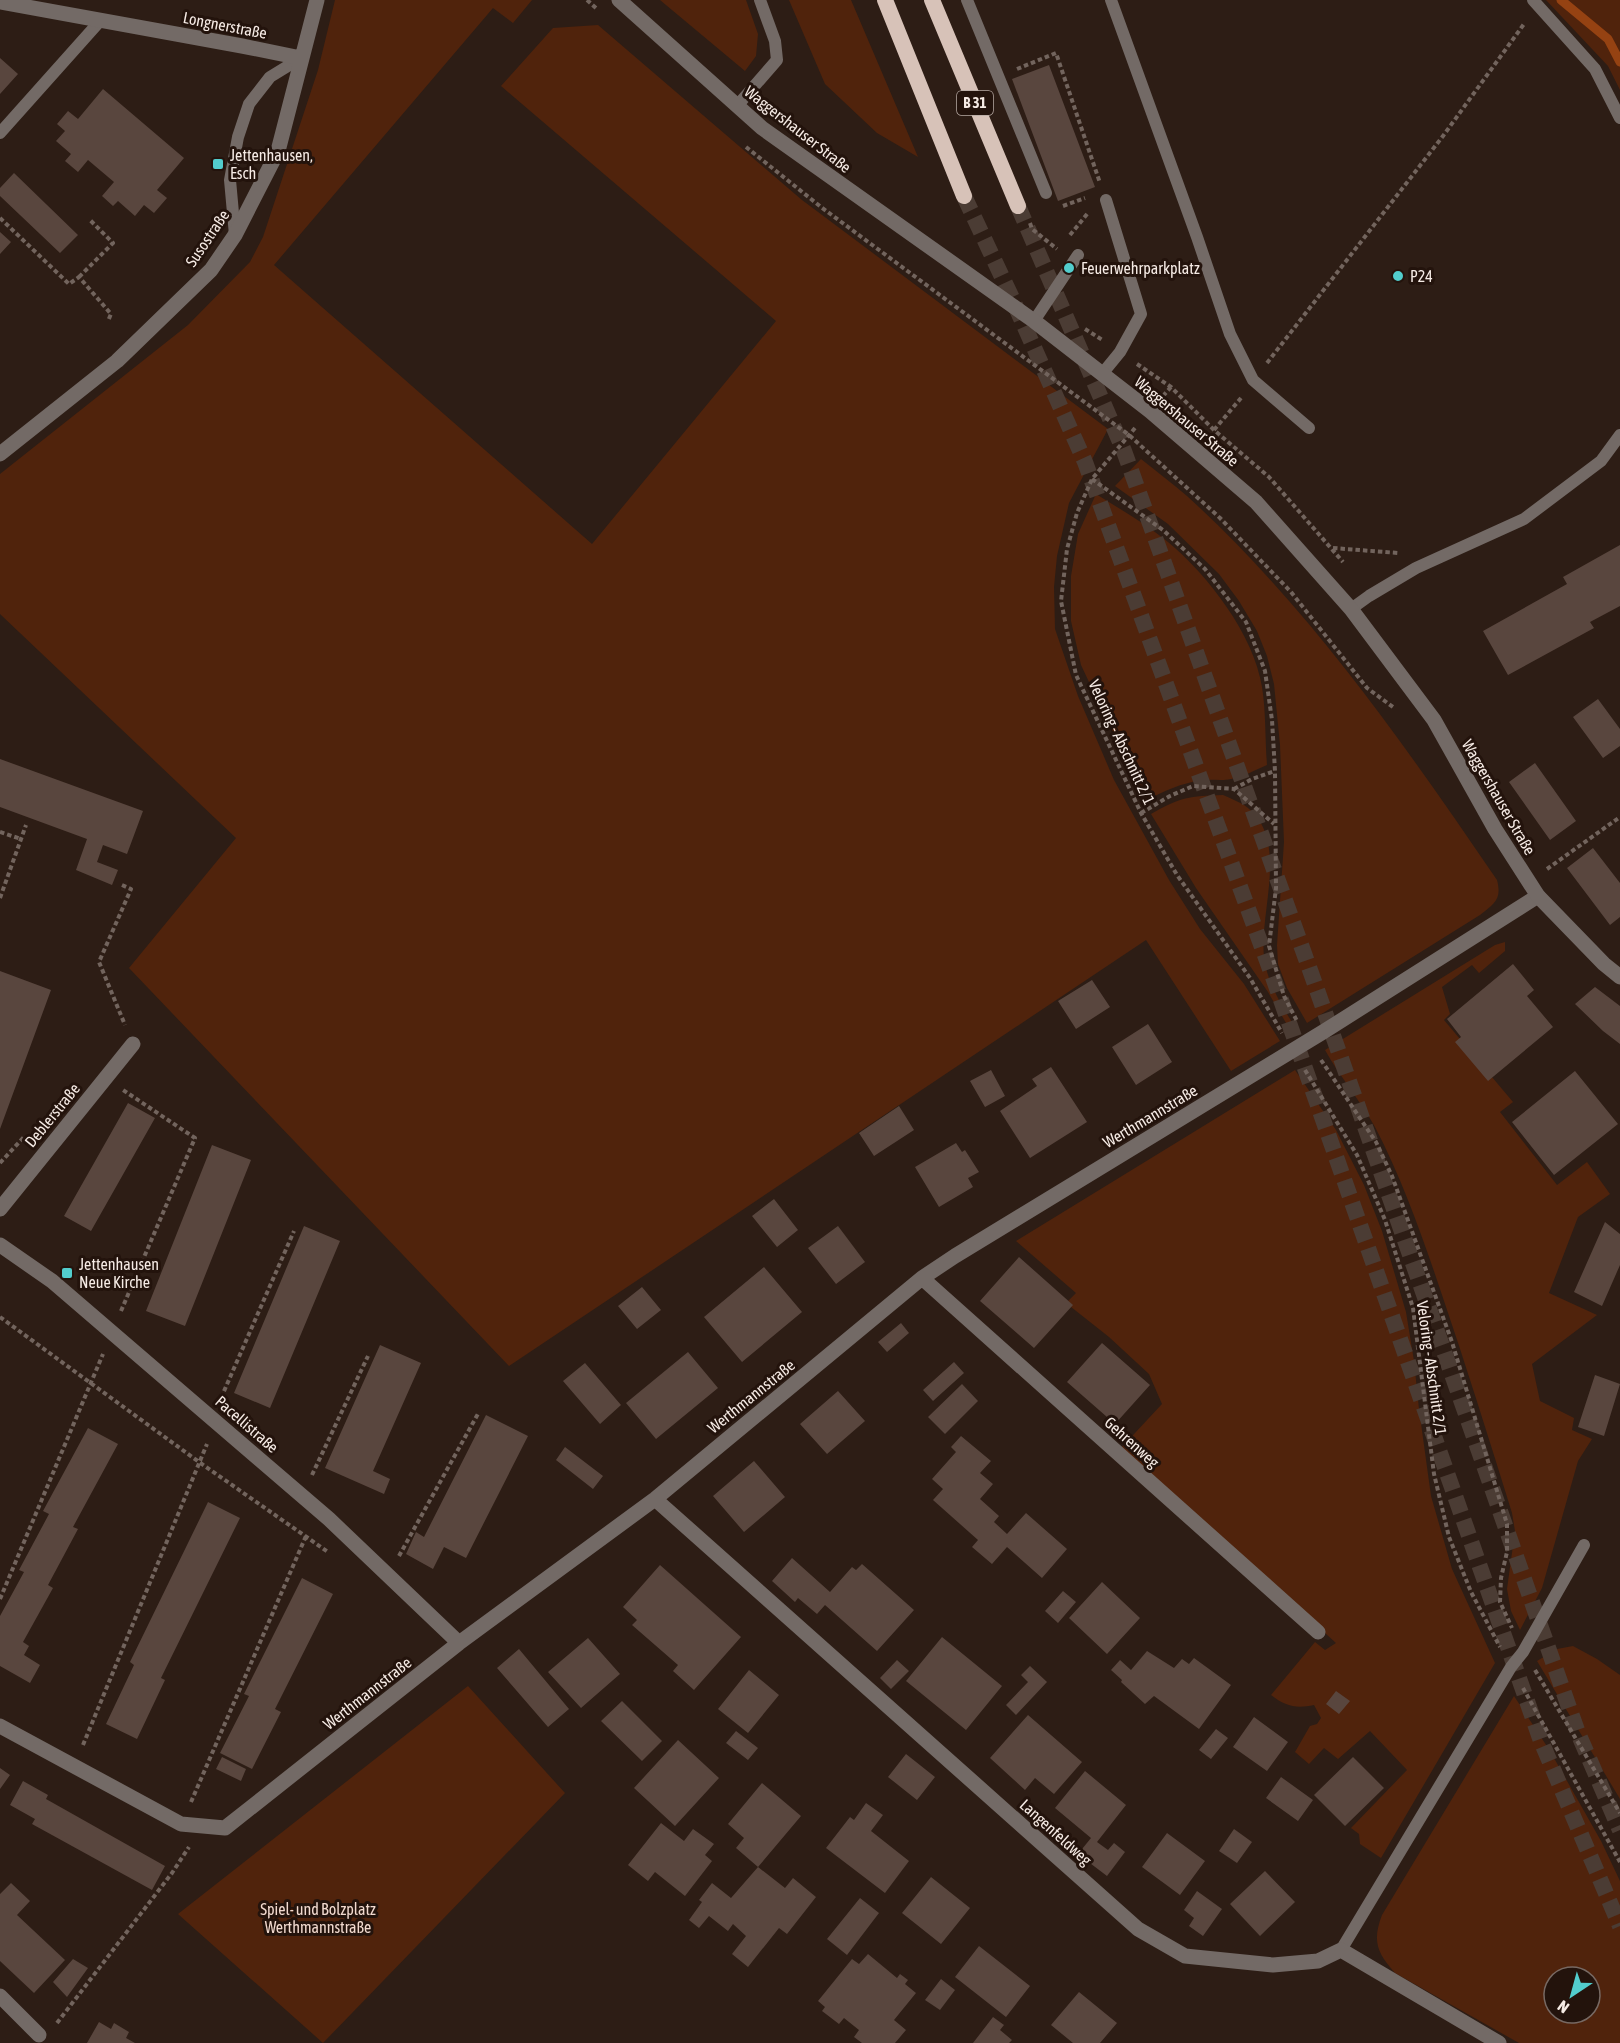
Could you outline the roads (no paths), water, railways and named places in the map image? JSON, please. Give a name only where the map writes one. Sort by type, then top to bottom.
[{"type":"highway","name":"B 31","points":[[885,0],[964,196]]},
{"type":"highway","name":"B 31","points":[[932,0],[1018,206]]},
{"type":"street","name":"Susostraße","points":[[0,454],[138,342],[212,270],[235,235],[278,151],[317,0]]},
{"type":"street","name":"Waggershauser Straße","points":[[619,0],[762,128],[1034,321],[1150,411],[1256,502],[1351,609],[1434,720],[1495,829],[1538,896],[1604,964],[1620,977]]},
{"type":"street","name":"Longnerstraße","points":[[0,2],[60,6],[100,21],[242,45],[301,58]]},
{"type":"street","name":"Werthmannstraße","points":[[0,1726],[181,1824],[225,1828],[459,1643],[655,1499],[922,1278],[1323,1032],[1538,896]]},
{"type":"street","name":"Deblerstraße","points":[[0,1209],[133,1044]]},
{"type":"street","name":"Pacellistraße","points":[[1,1247],[52,1281],[329,1518],[459,1643]]},
{"type":"street","name":"Gehrenweg","points":[[922,1278],[1318,1632]]},
{"type":"street","name":"Langenfeldweg","points":[[655,1499],[1138,1929],[1185,1956],[1261,1964],[1318,1961],[1341,1950]]},
{"type":"street","points":[[1341,1950],[1499,2043]]},
{"type":"street","points":[[0,1996],[36,2039]]},
{"type":"lane","points":[[737,106],[777,60],[775,40],[760,0]]},
{"type":"lane","points":[[967,0],[1046,193]]},
{"type":"lane","points":[[1111,0],[1230,334],[1253,381],[1309,428]]},
{"type":"lane","points":[[1533,0],[1595,69],[1620,118]]},
{"type":"lane","points":[[0,133],[100,21]]},
{"type":"lane","points":[[235,235],[230,180],[238,137],[249,104],[270,77],[301,58]]},
{"type":"lane","points":[[1102,374],[1120,352],[1141,314],[1106,200]]},
{"type":"lane","points":[[1034,321],[1078,255]]},
{"type":"lane","points":[[1351,609],[1416,568],[1524,519],[1601,461],[1620,435]]},
{"type":"lane","points":[[1341,1950],[1511,1667],[1523,1652],[1584,1545]]},
{"type":"waterway","points":[[1561,0],[1608,39],[1620,62]]},
{"type":"tunnel","points":[[964,196],[1085,462],[1274,980],[1541,1741],[1620,1926]]},
{"type":"tunnel","points":[[1018,206],[1124,451],[1310,970],[1578,1733],[1620,1830]]},
{"type":"place","name":"Jettenhausen, Esch","points":[[218,164]]},
{"type":"place","name":"Feuerwehrparkplatz","points":[[1069,268]]},
{"type":"place","name":"P24","points":[[1398,276]]},
{"type":"place","name":"Jettenhausen Neue Kirche","points":[[67,1273]]},
{"type":"park label","name":"Spiel- und Bolzplatz Werthmannstraße","points":[[318,1918]]}]
